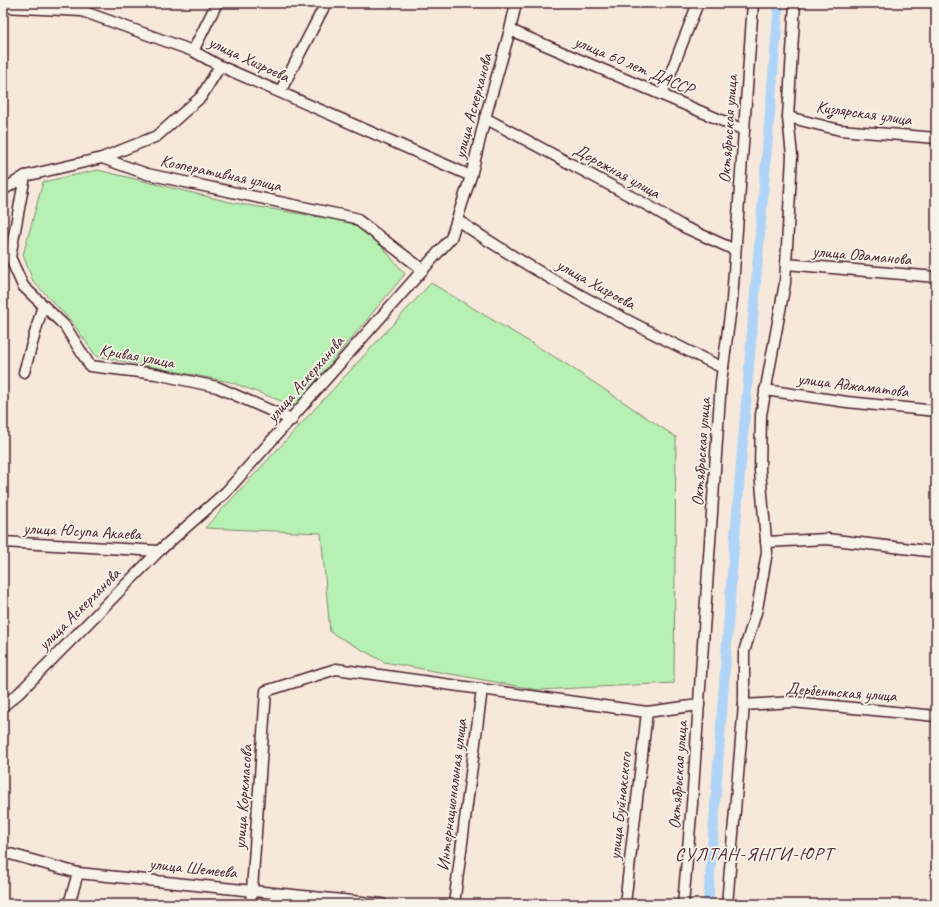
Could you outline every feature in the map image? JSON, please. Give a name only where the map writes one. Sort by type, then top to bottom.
[{"type":"street","points":[[73,3],[84,7]]},
{"type":"street","points":[[193,52],[217,3]]},
{"type":"street","points":[[280,92],[326,3]]},
{"type":"street","name":"улица Аскерханова","points":[[3,706],[19,693],[159,551],[226,492],[292,420],[451,238],[472,176],[485,118],[510,30],[516,3]]},
{"type":"street","points":[[662,95],[698,3]]},
{"type":"street","name":"Октябрьская улица","points":[[683,904],[723,368],[732,300],[736,250],[753,3]]},
{"type":"street","points":[[727,904],[744,705],[744,652],[757,608],[767,552],[760,471],[761,414],[785,282],[792,156],[788,117],[795,3]]},
{"type":"street","name":"улица Хизроева","points":[[3,7],[84,7],[193,52],[220,66],[472,176]]},
{"type":"street","name":"улица 60 лет ДАССР","points":[[510,30],[744,130]]},
{"type":"street","points":[[3,190],[25,176],[102,158],[157,136],[201,97],[220,66]]},
{"type":"street","name":"Кизлярская улица","points":[[788,117],[840,130],[936,138]]},
{"type":"street","name":"Дорожная улица","points":[[485,118],[684,227],[736,250]]},
{"type":"street","name":"Кооперативная улица","points":[[102,158],[147,174],[356,218],[422,270]]},
{"type":"street","name":"Кривая улица","points":[[25,176],[10,257],[23,286],[65,326],[90,366],[156,374],[217,387],[292,420]]},
{"type":"street","name":"улица Хизроева","points":[[457,220],[500,249],[647,331],[723,368]]},
{"type":"street","name":"улица Одаманова","points":[[786,264],[936,277]]},
{"type":"street","points":[[24,372],[43,305]]},
{"type":"street","name":"улица Аджаматова","points":[[765,390],[847,402],[936,411]]},
{"type":"street","points":[[766,542],[828,539],[936,552]]},
{"type":"street","name":"улица Юсупа Акаева","points":[[3,542],[159,551]]},
{"type":"street","name":"улица Коркмасова","points":[[251,904],[266,691],[336,669],[482,689]]},
{"type":"street","points":[[482,689],[646,712],[699,705]]},
{"type":"street","name":"Интернациональная улица","points":[[454,904],[482,689]]},
{"type":"street","name":"Дербентская улица","points":[[744,705],[792,702],[936,716]]},
{"type":"street","name":"улица Буйнакского","points":[[625,904],[646,712]]},
{"type":"street","name":"улица Шемеева","points":[[3,852],[78,873],[382,904]]},
{"type":"street","points":[[69,904],[78,873]]},
{"type":"green space","points":[[98,170],[234,203],[363,224],[405,274],[295,406],[230,382],[96,356],[72,322],[33,281],[23,255],[43,182]]},
{"type":"green space","points":[[431,283],[563,362],[676,437],[674,683],[539,690],[384,662],[330,632],[321,533],[205,528]]},
{"type":"waterway","points":[[708,904],[732,573],[779,3]]},
{"type":"district","name":"СУЛТАН-ЯНГИ-ЮРТ","points":[[754,854]]}]
